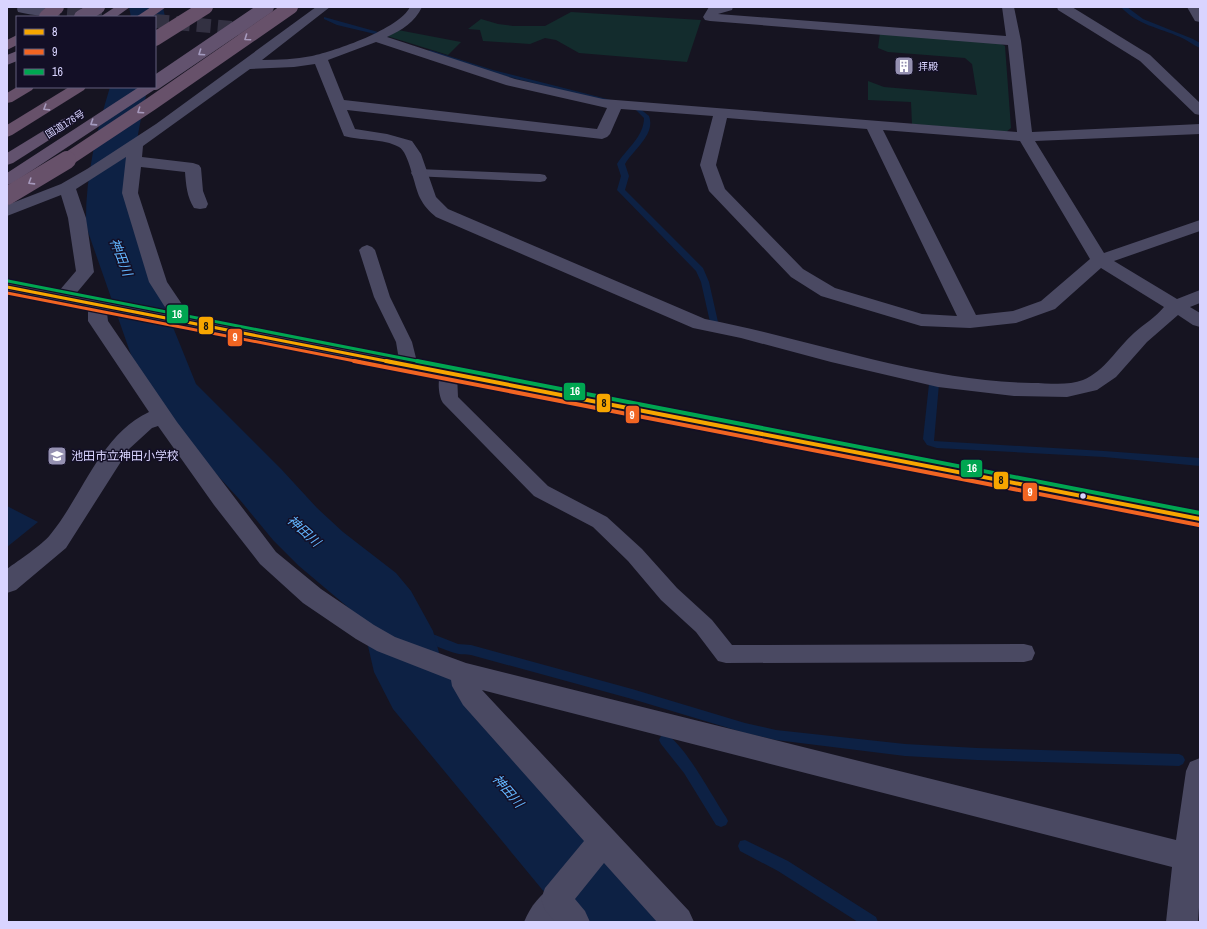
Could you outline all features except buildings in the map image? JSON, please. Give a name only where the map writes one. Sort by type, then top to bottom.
[{"type":"highway","points":[[83,16],[98,7]]},
{"type":"highway","points":[[109,16],[124,7]]},
{"type":"highway","points":[[146,16],[160,7]]},
{"type":"highway","points":[[156,38],[206,7]]},
{"type":"highway","points":[[156,82],[267,7]]},
{"type":"highway","points":[[7,196],[92,143],[290,7]]},
{"type":"highway","points":[[7,46],[16,40]]},
{"type":"highway","points":[[7,61],[16,56]]},
{"type":"highway","points":[[7,76],[16,71]]},
{"type":"highway","points":[[7,99],[24,88]]},
{"type":"highway","points":[[7,132],[77,88]]},
{"type":"highway","points":[[7,180],[147,88]]},
{"type":"highway","name":"国道176号","points":[[7,160],[78,116]]},
{"type":"street","points":[[7,211],[67,187],[92,172],[132,152],[324,7]]},
{"type":"street","points":[[247,64],[283,63],[320,58],[376,38],[409,18],[416,10],[416,7]]},
{"type":"street","points":[[727,7],[714,10],[710,17],[1014,40]]},
{"type":"street","points":[[1008,7],[1014,40],[1025,137],[1100,260],[1200,321]]},
{"type":"street","points":[[1063,7],[1145,58],[1200,110]]},
{"type":"street","points":[[1193,7],[1200,18]]},
{"type":"street","points":[[20,11],[50,12]]},
{"type":"street","points":[[266,31],[289,33]]},
{"type":"street","points":[[376,38],[511,82],[604,103],[1025,137],[1200,129]]},
{"type":"street","points":[[320,58],[349,133],[396,141],[408,145],[413,153],[418,173],[432,205],[449,217],[700,324],[742,332],[831,356],[938,380],[1039,391],[1066,390],[1084,387],[1095,382],[1109,372],[1140,338],[1168,315],[1175,306],[1200,296]]},
{"type":"street","points":[[337,104],[602,134],[616,104]]},
{"type":"street","points":[[721,113],[708,165],[717,191],[797,273],[828,292],[921,320],[970,322],[1016,317],[1048,305],[1100,260],[1200,224]]},
{"type":"street","points":[[873,125],[970,322]]},
{"type":"street","points":[[132,152],[193,168],[195,190],[200,204]]},
{"type":"street","points":[[132,152],[130,193],[158,282],[175,321]]},
{"type":"street","points":[[62,298],[85,272],[77,218],[67,187]]},
{"type":"street","points":[[7,287],[175,321],[1200,519]]},
{"type":"street","points":[[107,307],[98,321],[169,427],[268,558],[312,596],[365,632],[386,644],[464,674],[1194,861]]},
{"type":"street","points":[[7,583],[58,542],[121,444],[145,423],[162,415]]},
{"type":"street","points":[[464,674],[466,686],[472,697],[599,846],[678,922]]},
{"type":"street","points":[[1182,922],[1194,861],[1200,771]]},
{"type":"street","points":[[564,904],[599,846]]},
{"type":"lane","points":[[418,173],[540,178]]},
{"type":"lane","points":[[367,250],[382,297],[404,342],[409,366]]},
{"type":"lane","points":[[448,374],[449,399],[541,491],[600,522],[635,554],[669,594],[704,626],[726,654],[1024,653]]},
{"type":"lane","points":[[537,922],[564,904]]},
{"type":"green space","points":[[571,12],[701,20],[687,62],[579,53],[556,40],[545,38],[530,44],[483,41],[480,30],[468,29],[481,19],[498,24],[513,26],[545,26]]},
{"type":"green space","points":[[398,30],[461,42],[448,55],[387,36]]},
{"type":"green space","points":[[880,33],[997,42],[1005,46],[1011,128],[1006,132],[912,124],[911,102],[868,100],[868,81],[884,87],[977,95],[972,64],[965,58],[888,52],[878,48]]},
{"type":"water","points":[[7,506],[38,522],[7,547]]},
{"type":"waterway","name":"神田川","points":[[146,7],[148,16]]},
{"type":"waterway","points":[[1124,7],[1141,20],[1182,35],[1200,46]]},
{"type":"waterway","points":[[326,18],[339,24],[375,32]]},
{"type":"waterway","points":[[430,52],[491,71],[608,100]]},
{"type":"waterway","name":"神田川","points":[[129,88],[116,139],[110,174],[108,209],[109,226],[172,392],[261,485],[295,524],[321,549],[373,591],[387,610],[399,631],[409,672],[418,688],[623,922]]},
{"type":"waterway","points":[[639,110],[647,117],[646,130],[621,164],[625,176],[621,190],[700,270],[705,282],[714,322]]},
{"type":"waterway","points":[[934,384],[928,439],[930,443],[937,445],[1104,454],[1200,462]]},
{"type":"waterway","points":[[393,620],[411,630],[457,649],[471,650],[632,694],[745,728],[776,735],[905,750],[977,754],[1179,760]]},
{"type":"waterway","points":[[665,740],[674,749],[688,769],[721,821]]},
{"type":"waterway","points":[[745,846],[783,866],[871,922]]},
{"type":"tunnel","points":[[46,12],[95,16]]},
{"type":"tunnel","points":[[156,21],[253,30]]},
{"type":"transit line","name":"16","points":[[8,281],[1200,513]]},
{"type":"transit line","name":"8","points":[[7,287],[1200,519]]},
{"type":"transit line","name":"9","points":[[7,293],[1199,525]]},
{"type":"place","name":"拝殿","points":[[904,66]]},
{"type":"place","name":"池田市立神田小学校","points":[[57,456]]}]
